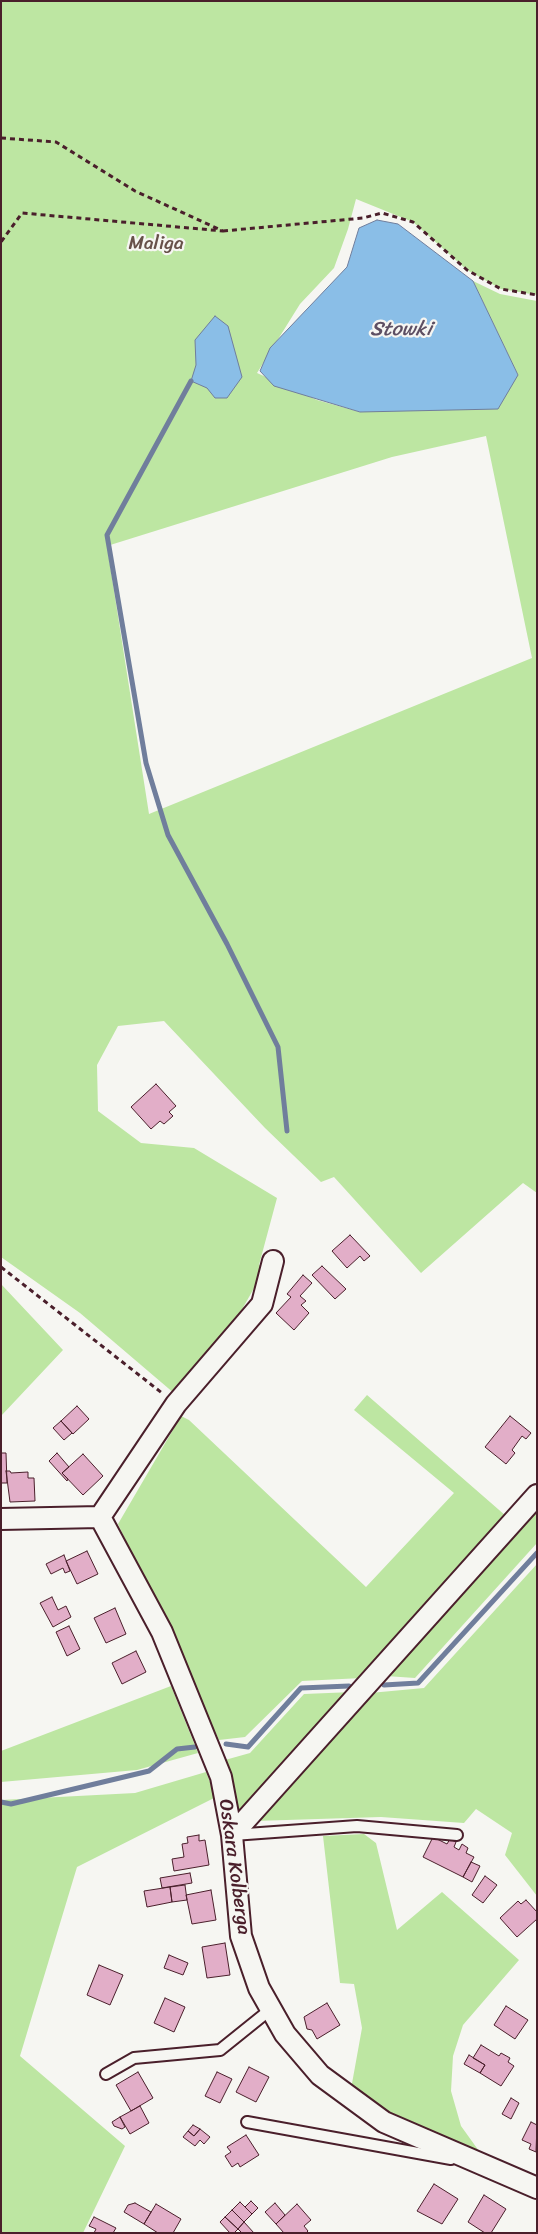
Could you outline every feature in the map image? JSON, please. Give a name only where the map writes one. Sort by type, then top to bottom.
[{"type":"street","points":[[1,1519],[100,1517],[176,1404],[262,1304],[273,1261]]},
{"type":"street","points":[[232,1835],[537,1495]]},
{"type":"street","name":"Oskara Kolberga","points":[[100,1517],[162,1632],[221,1777],[232,1835],[242,1936],[259,1988],[285,2034],[320,2075],[384,2122],[537,2188]]},
{"type":"lane","points":[[232,1835],[357,1826],[457,1835]]},
{"type":"lane","points":[[106,2074],[134,2058],[220,2050],[271,2009]]},
{"type":"lane","points":[[247,2122],[484,2165]]},
{"type":"path","points":[[1,138],[56,142],[135,191],[223,231]]},
{"type":"path","points":[[1,242],[22,213],[223,231],[363,218],[382,213],[413,222],[467,270],[501,288],[537,295]]},
{"type":"path","points":[[1,1267],[176,1404]]},
{"type":"green space","name":"Maliga","points":[[1,1],[537,1],[537,295],[501,289],[467,270],[413,222],[356,199],[334,268],[300,304],[257,373],[317,400],[360,412],[518,375],[473,281],[500,294],[537,301],[537,1193],[523,1183],[421,1273],[334,1177],[321,1182],[265,1128],[164,1021],[118,1026],[97,1065],[98,1111],[141,1143],[194,1148],[277,1198],[259,1265],[266,1267],[232,1327],[175,1394],[80,1313],[1,1257]],"holes":[[[486,436],[532,658],[149,814],[107,546],[392,457]]]},
{"type":"green space","points":[[1,1284],[63,1350],[1,1416]]},
{"type":"green space","points":[[367,1395],[506,1516],[362,1678],[302,1681],[245,1737],[219,1740],[118,1524],[181,1416],[189,1420],[366,1587],[454,1493],[354,1410]]},
{"type":"green space","points":[[537,1505],[537,1543],[415,1678],[386,1676]]},
{"type":"green space","points":[[537,1564],[537,1896],[505,1855],[512,1833],[476,1809],[464,1823],[381,1817],[255,1821],[370,1693],[424,1688]]},
{"type":"green space","points":[[171,1686],[198,1753],[137,1770],[1,1782],[1,1751]]},
{"type":"green space","points":[[353,1692],[237,1819],[225,1760],[250,1753],[304,1694]]},
{"type":"green space","points":[[206,1772],[216,1797],[77,1867],[20,2056],[125,2146],[83,2233],[1,2233],[1,1800],[135,1793]]},
{"type":"green space","points":[[364,1834],[376,1843],[397,1930],[442,1892],[519,1960],[463,2025],[453,2056],[451,2091],[461,2126],[479,2151],[384,2112],[351,2089],[362,2028],[354,1984],[340,1983],[323,1836]]},
{"type":"water","name":"Stowki","points":[[377,220],[398,224],[473,281],[518,375],[498,409],[360,412],[274,386],[260,371],[270,348],[347,267],[359,228]]},
{"type":"water","points":[[215,316],[228,326],[242,377],[227,398],[215,398],[207,388],[191,381],[196,365],[195,340]]},
{"type":"building","points":[[156,1084],[176,1106],[169,1112],[173,1116],[164,1124],[160,1121],[151,1129],[131,1107]]},
{"type":"building","points":[[350,1235],[370,1256],[364,1261],[360,1256],[347,1268],[332,1251]]},
{"type":"building","points":[[322,1266],[346,1289],[335,1299],[312,1275]]},
{"type":"building","points":[[303,1275],[312,1283],[300,1296],[306,1301],[301,1305],[309,1313],[294,1330],[276,1313],[291,1297],[287,1294]]},
{"type":"building","points":[[77,1406],[89,1419],[73,1434],[61,1421]]},
{"type":"building","points":[[510,1416],[531,1433],[526,1439],[522,1436],[512,1450],[515,1453],[506,1464],[485,1447]]},
{"type":"building","points":[[61,1421],[72,1433],[64,1440],[53,1428]]},
{"type":"building","points":[[1,1453],[6,1453],[7,1483],[1,1483]]},
{"type":"building","points":[[57,1453],[69,1467],[62,1473],[68,1479],[67,1481],[49,1461]]},
{"type":"building","points":[[83,1454],[103,1476],[83,1495],[62,1473]]},
{"type":"building","points":[[6,1471],[11,1473],[28,1472],[28,1478],[34,1478],[35,1501],[10,1502]]},
{"type":"building","points":[[87,1551],[98,1574],[77,1584],[66,1561]]},
{"type":"building","points":[[64,1555],[70,1571],[65,1573],[63,1568],[51,1574],[46,1564]]},
{"type":"building","points":[[52,1597],[58,1610],[66,1606],[71,1617],[53,1627],[40,1603]]},
{"type":"building","points":[[115,1608],[126,1634],[106,1643],[94,1618]]},
{"type":"building","points":[[69,1626],[80,1649],[67,1656],[56,1632]]},
{"type":"building","points":[[136,1651],[146,1672],[122,1684],[112,1663]]},
{"type":"building","points":[[199,1835],[199,1841],[205,1840],[209,1865],[174,1871],[172,1859],[184,1857],[182,1844],[188,1843],[187,1837]]},
{"type":"building","points":[[433,1837],[447,1844],[450,1839],[456,1842],[454,1847],[459,1850],[462,1844],[468,1848],[466,1853],[474,1857],[463,1877],[423,1857]]},
{"type":"building","points":[[471,1862],[480,1866],[472,1882],[463,1877]]},
{"type":"building","points":[[190,1873],[192,1883],[162,1888],[160,1878]]},
{"type":"building","points":[[485,1876],[497,1885],[483,1903],[472,1895]]},
{"type":"building","points":[[185,1885],[187,1900],[172,1902],[170,1887]]},
{"type":"building","points":[[170,1887],[172,1902],[147,1907],[144,1891]]},
{"type":"building","points":[[211,1890],[216,1920],[192,1924],[186,1895]]},
{"type":"building","points":[[526,1900],[537,1912],[537,1919],[517,1937],[500,1918],[518,1901],[521,1904]]},
{"type":"building","points":[[225,1943],[230,1975],[207,1978],[202,1947]]},
{"type":"building","points":[[169,1955],[188,1963],[183,1975],[164,1968]]},
{"type":"building","points":[[99,1965],[123,1975],[110,2005],[87,1995]]},
{"type":"building","points":[[165,1998],[185,2007],[174,2032],[154,2023]]},
{"type":"building","points":[[327,2003],[340,2025],[317,2039],[312,2030],[307,2029],[304,2017]]},
{"type":"building","points":[[506,2006],[528,2020],[515,2039],[494,2025]]},
{"type":"building","points":[[481,2045],[499,2056],[501,2053],[510,2058],[508,2062],[514,2066],[501,2086],[480,2073],[485,2065],[473,2058]]},
{"type":"building","points":[[469,2055],[485,2065],[480,2073],[464,2064]]},
{"type":"building","points":[[249,2067],[269,2077],[256,2102],[236,2092]]},
{"type":"building","points":[[138,2072],[153,2098],[131,2111],[116,2085]]},
{"type":"building","points":[[217,2072],[232,2079],[220,2103],[205,2096]]},
{"type":"building","points":[[511,2098],[519,2103],[511,2119],[502,2114]]},
{"type":"building","points":[[140,2106],[149,2123],[130,2134],[120,2117]]},
{"type":"building","points":[[120,2117],[125,2127],[122,2129],[114,2126],[112,2122]]},
{"type":"building","points":[[531,2122],[537,2125],[536,2152],[529,2149],[531,2144],[522,2140]]},
{"type":"building","points":[[193,2125],[200,2129],[194,2136],[188,2131]]},
{"type":"building","points":[[200,2129],[210,2137],[204,2144],[200,2140],[195,2146],[183,2137],[188,2131],[194,2136]]},
{"type":"building","points":[[246,2135],[259,2155],[240,2167],[238,2163],[232,2167],[225,2156],[231,2152],[227,2147]]},
{"type":"building","points":[[434,2184],[458,2199],[442,2224],[417,2211]]},
{"type":"building","points":[[484,2195],[506,2209],[491,2233],[485,2233],[468,2222]]},
{"type":"building","points":[[251,2201],[258,2208],[252,2214],[245,2207]]},
{"type":"building","points":[[240,2202],[252,2214],[244,2222],[232,2210]]},
{"type":"building","points":[[135,2203],[151,2212],[144,2224],[124,2212],[128,2205]]},
{"type":"building","points":[[275,2203],[285,2215],[276,2224],[265,2212]]},
{"type":"building","points":[[156,2204],[181,2219],[173,2233],[158,2233],[144,2224]]},
{"type":"building","points":[[297,2204],[311,2220],[304,2226],[308,2231],[306,2233],[284,2233],[276,2224]]},
{"type":"building","points":[[232,2210],[244,2222],[238,2229],[225,2217]]},
{"type":"building","points":[[94,2217],[116,2228],[113,2233],[94,2233],[96,2229],[89,2226]]},
{"type":"building","points":[[225,2217],[238,2229],[234,2233],[230,2233],[220,2222]]},
{"type":"building","points":[[244,2222],[254,2233],[242,2233],[238,2229]]},
{"type":"waterway","points":[[191,381],[107,535],[146,763],[168,835],[227,944],[278,1047],[287,1131]]},
{"type":"waterway","points":[[384,1685],[418,1683],[537,1553]]},
{"type":"waterway","points":[[226,1744],[248,1747],[301,1688],[349,1686]]},
{"type":"waterway","points":[[1,1802],[11,1804],[149,1771],[177,1749],[195,1747]]}]
